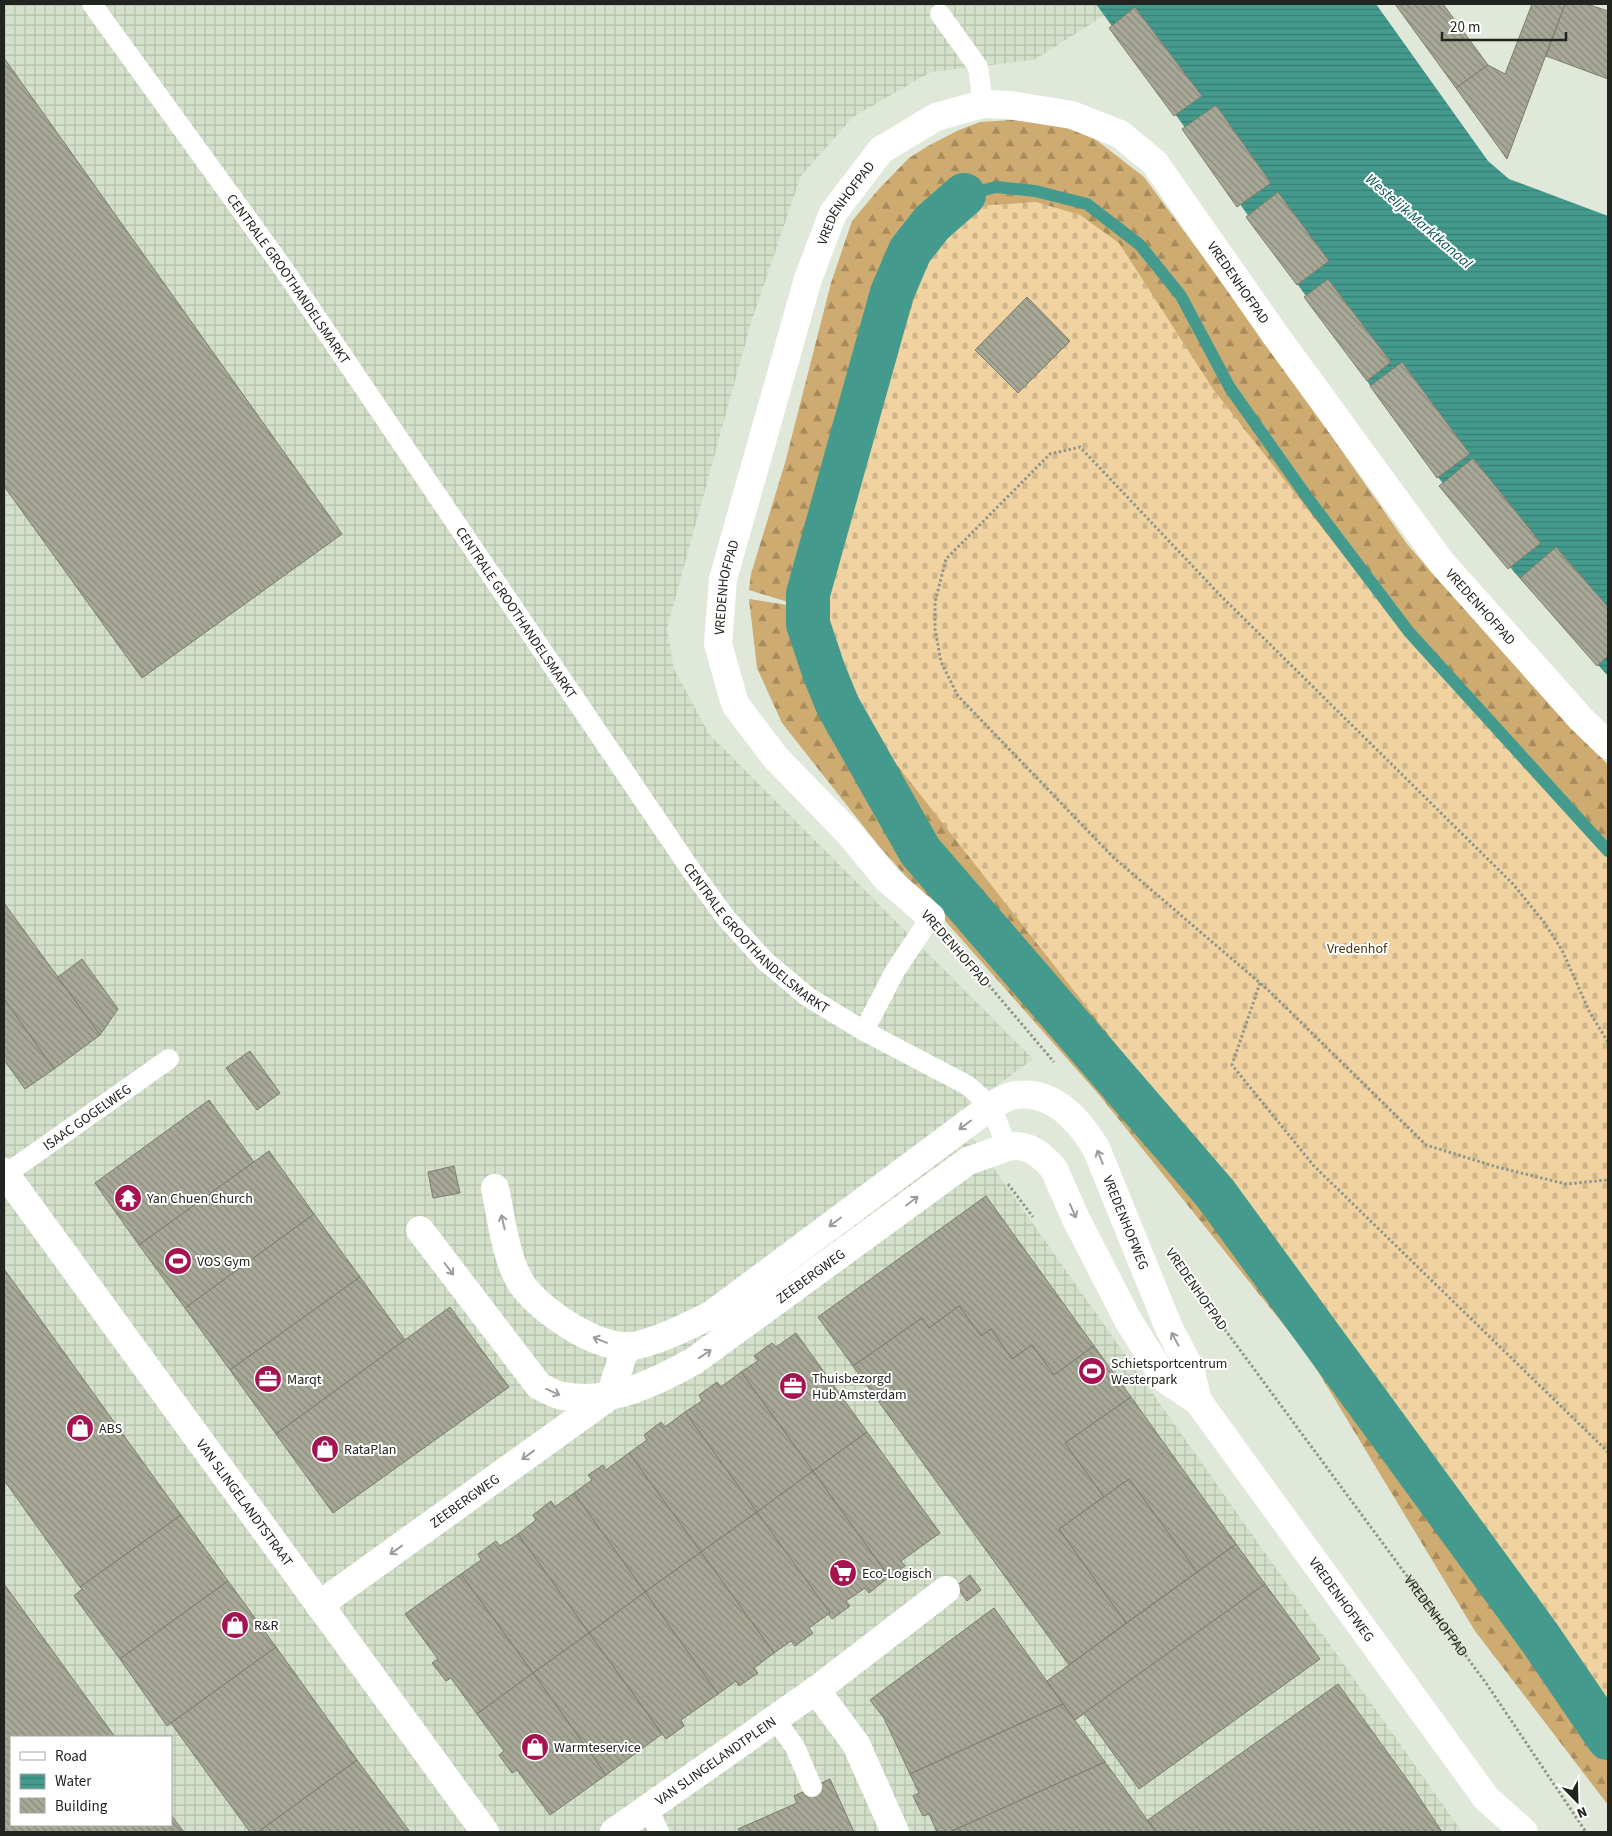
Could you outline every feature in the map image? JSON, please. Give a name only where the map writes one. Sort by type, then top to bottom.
[{"type":"street","name":"VREDENHOFPAD","points":[[931,917],[887,879],[849,833],[775,757],[735,704],[718,644],[723,579],[808,279],[833,213],[881,150],[936,117],[983,104],[1010,105],[1072,115],[1120,134],[1155,163],[1276,336],[1440,562],[1581,719],[1608,745]]},
{"type":"street","name":"VREDENHOFWEG","points":[[998,1102],[1015,1095],[1035,1095],[1050,1100],[1083,1126],[1096,1148],[1169,1328],[1190,1368],[1198,1401]]},
{"type":"street","name":"ZEEBERGWEG","points":[[495,1188],[512,1262],[523,1286],[546,1310],[563,1321],[604,1342],[626,1346],[637,1345],[680,1330],[711,1315],[998,1102]]},
{"type":"street","name":"VREDENHOFWEG","points":[[1007,1147],[1014,1145],[1030,1148],[1044,1157],[1054,1169],[1076,1219],[1134,1330],[1165,1379],[1198,1401],[1486,1798],[1524,1832]]},
{"type":"street","name":"ZEEBERGWEG","points":[[319,1604],[610,1396],[661,1379],[694,1361],[968,1161],[1007,1147]]},
{"type":"street","name":"VAN SLINGELANDTSTRAAT","points":[[4,1174],[485,1832]]},
{"type":"street","name":"ZEEBERGWEG","points":[[420,1230],[539,1386],[563,1396],[610,1396]]},
{"type":"street","points":[[610,1396],[626,1346]]},
{"type":"street","name":"VAN SLINGELANDTPLEIN","points":[[614,1832],[654,1820],[775,1719],[816,1690],[946,1590]]},
{"type":"street","points":[[816,1690],[856,1744],[895,1832]]},
{"type":"street","name":"VREDENHOFWEG","points":[[1486,1798],[1492,1832]]},
{"type":"lane","name":"CENTRALE GROOTHANDELSMARKT","points":[[92,4],[283,268],[691,870],[726,918],[765,961],[808,997],[864,1031],[998,1102],[1007,1147]]},
{"type":"lane","points":[[940,14],[978,67],[983,104]]},
{"type":"lane","points":[[864,1031],[895,971],[931,917]]},
{"type":"lane","name":"ISAAC GOGELWEG","points":[[4,1174],[169,1059]]},
{"type":"lane","points":[[775,1719],[794,1747],[812,1787]]},
{"type":"path","points":[[1608,1042],[1590,1013],[1562,950],[1544,922],[1513,884],[1220,595],[1080,447],[1050,454],[946,559],[935,602],[935,629],[941,662],[958,696],[1113,857],[1260,983],[1426,1145],[1497,1167],[1566,1184],[1608,1180]]},
{"type":"path","name":"VREDENHOFPAD","points":[[931,917],[1060,1070]]},
{"type":"path","points":[[1260,983],[1232,1065],[1314,1166],[1608,1452]]},
{"type":"path","points":[[1006,1182],[1038,1222]]},
{"type":"path","name":"VREDENHOFPAD","points":[[1188,1279],[1486,1683],[1586,1832]]},
{"type":"shaded area","points":[[4,4],[1096,4],[1105,15],[1034,60],[931,72],[853,117],[801,176],[751,323],[667,628],[674,669],[709,734],[1033,1059],[917,1145],[971,1136],[1462,1832],[4,1832]]},
{"type":"green space","name":"Vredenhof","points":[[1012,120],[1047,123],[1072,129],[1095,139],[1144,177],[1265,341],[1407,544],[1608,765],[1608,1805],[1475,1631],[1308,1355],[1100,1096],[879,846],[782,723],[757,668],[749,599],[807,608],[749,590],[751,574],[785,463],[831,283],[852,221],[878,190],[909,158],[928,146],[959,130],[980,122]]},
{"type":"green space","name":"Vredenhof","points":[[1036,202],[1080,215],[1119,243],[1213,389],[1411,641],[1608,853],[1608,1711],[1155,1094],[868,728],[833,647],[824,590],[927,257],[978,206]]},
{"type":"water","name":"Westelijk Marktkanaal","points":[[1096,4],[1376,4],[1488,161],[1509,179],[1608,216],[1608,676],[1514,572],[1421,456]]},
{"type":"building","points":[[1395,4],[1443,4],[1488,65],[1456,88]]},
{"type":"building","points":[[1532,4],[1565,4],[1507,159],[1456,88],[1488,65],[1505,74]]},
{"type":"building","points":[[1565,4],[1587,4],[1608,11],[1608,79],[1546,56]]},
{"type":"building","points":[[1135,7],[1202,96],[1174,116],[1109,28]]},
{"type":"building","points":[[4,58],[342,534],[142,678],[4,486]]},
{"type":"building","points":[[1216,105],[1271,183],[1237,207],[1182,129]]},
{"type":"building","points":[[1278,192],[1329,261],[1297,285],[1246,217]]},
{"type":"building","points":[[1328,279],[1391,362],[1367,381],[1304,297]]},
{"type":"building","points":[[1027,297],[1070,341],[1018,393],[975,350]]},
{"type":"building","points":[[1402,362],[1470,454],[1437,478],[1370,386]]},
{"type":"building","points":[[1473,458],[1541,543],[1508,569],[1439,486]]},
{"type":"building","points":[[1556,547],[1608,607],[1608,656],[1597,666],[1520,578]]},
{"type":"building","points":[[4,903],[100,1035],[54,1069],[4,999]]},
{"type":"building","points":[[82,959],[118,1009],[100,1035],[58,977]]},
{"type":"building","points":[[4,999],[54,1069],[25,1089],[4,1060]]},
{"type":"building","points":[[250,1051],[280,1093],[257,1110],[226,1068]]},
{"type":"building","points":[[209,1100],[254,1162],[139,1245],[95,1183]]},
{"type":"building","points":[[269,1151],[314,1214],[185,1308],[139,1245]]},
{"type":"building","points":[[454,1166],[460,1193],[433,1198],[428,1172]]},
{"type":"building","points":[[986,1196],[1094,1346],[1054,1375],[1032,1345],[1012,1359],[991,1329],[981,1336],[959,1306],[929,1328],[922,1318],[853,1366],[818,1317]]},
{"type":"building","points":[[314,1214],[360,1277],[230,1370],[185,1308]]},
{"type":"building","points":[[4,1269],[181,1515],[80,1587],[4,1480]]},
{"type":"building","points":[[360,1277],[405,1340],[276,1434],[230,1370]]},
{"type":"building","points":[[959,1306],[981,1336],[991,1329],[1012,1359],[1032,1345],[1054,1375],[1094,1346],[1131,1397],[1065,1443],[1104,1497],[1059,1529],[1126,1623],[1069,1665],[853,1366],[922,1318],[929,1328]]},
{"type":"building","points":[[450,1307],[509,1387],[333,1513],[276,1434]]},
{"type":"building","points":[[796,1333],[867,1432],[813,1471],[741,1372],[758,1361],[754,1356],[772,1343],[776,1347]]},
{"type":"building","points":[[741,1372],[813,1471],[757,1512],[685,1412],[702,1401],[699,1395],[717,1382],[721,1387]]},
{"type":"building","points":[[1131,1397],[1236,1544],[1197,1572],[1129,1479],[1104,1497],[1065,1443]]},
{"type":"building","points":[[685,1412],[757,1512],[701,1552],[629,1453],[647,1440],[644,1435],[661,1422],[665,1427]]},
{"type":"building","points":[[867,1432],[940,1533],[901,1561],[905,1566],[889,1577],[813,1471]]},
{"type":"building","points":[[629,1453],[701,1552],[645,1592],[574,1493],[592,1480],[588,1475],[603,1465],[606,1470]]},
{"type":"building","points":[[813,1471],[889,1577],[869,1593],[865,1588],[846,1601],[850,1606],[832,1619],[757,1512]]},
{"type":"building","points":[[1129,1479],[1197,1572],[1126,1623],[1059,1529]]},
{"type":"building","points":[[574,1493],[645,1592],[589,1633],[518,1534],[536,1520],[533,1515],[551,1501],[555,1507]]},
{"type":"building","points":[[757,1512],[830,1613],[809,1628],[813,1633],[795,1646],[791,1641],[774,1653],[701,1552]]},
{"type":"building","points":[[181,1515],[228,1581],[120,1659],[74,1596],[82,1589],[80,1587]]},
{"type":"building","points":[[518,1534],[589,1633],[533,1673],[461,1574],[481,1560],[478,1554],[496,1541],[500,1546]]},
{"type":"building","points":[[1236,1544],[1265,1584],[1075,1720],[1047,1681]]},
{"type":"building","points":[[701,1552],[774,1653],[754,1668],[758,1673],[739,1686],[736,1681],[718,1694],[645,1592]]},
{"type":"building","points":[[461,1574],[533,1673],[477,1714],[451,1678],[446,1681],[432,1663],[438,1659],[405,1614]]},
{"type":"building","points":[[970,1575],[981,1590],[967,1601],[956,1586]]},
{"type":"building","points":[[228,1581],[276,1647],[167,1726],[120,1659]]},
{"type":"building","points":[[4,1584],[114,1736],[10,1736],[10,1826],[172,1826],[172,1816],[184,1832],[4,1832]]},
{"type":"building","points":[[1265,1584],[1320,1659],[1139,1789],[1084,1713]]},
{"type":"building","points":[[645,1592],[718,1694],[681,1720],[684,1726],[666,1739],[589,1633]]},
{"type":"building","points":[[994,1608],[1063,1704],[910,1774],[884,1718],[870,1700]]},
{"type":"building","points":[[589,1633],[662,1734],[606,1775],[533,1673]]},
{"type":"building","points":[[276,1647],[357,1760],[258,1832],[250,1832],[171,1723]]},
{"type":"building","points":[[533,1673],[606,1775],[550,1815],[517,1770],[512,1773],[499,1755],[504,1751],[477,1714]]},
{"type":"building","points":[[1338,1684],[1411,1785],[1442,1832],[1157,1832],[1148,1820]]},
{"type":"building","points":[[1063,1704],[1105,1762],[950,1832],[937,1832],[929,1814],[923,1816],[913,1796],[919,1793],[910,1774]]},
{"type":"building","points":[[357,1760],[410,1832],[258,1832]]},
{"type":"building","points":[[1105,1762],[1156,1832],[950,1832]]},
{"type":"building","points":[[830,1779],[854,1832],[740,1832],[738,1829],[797,1803],[794,1796]]},
{"type":"waterway","points":[[964,195],[996,187],[1035,191],[1087,204],[1140,245],[1181,296],[1230,388],[1307,497],[1409,632],[1608,851]]},
{"type":"waterway","points":[[964,195],[932,223],[910,251],[892,293],[808,594],[808,624],[838,706],[920,851],[1215,1193],[1540,1638],[1608,1738]]},
{"type":"place","name":"Yan Chuen Church","points":[[128,1198]]},
{"type":"place","name":"VOS Gym","points":[[178,1261]]},
{"type":"place","name":"Schietsportcentrum Westerpark","points":[[1092,1371]]},
{"type":"place","name":"Marqt","points":[[268,1379]]},
{"type":"place","name":"Thuisbezorgd Hub Amsterdam","points":[[793,1386]]},
{"type":"place","name":"ABS","points":[[80,1428]]},
{"type":"place","name":"RataPlan","points":[[325,1449]]},
{"type":"place","name":"Eco-Logisch","points":[[843,1573]]},
{"type":"place","name":"R&R","points":[[235,1625]]},
{"type":"place","name":"Warmteservice","points":[[535,1747]]}]
